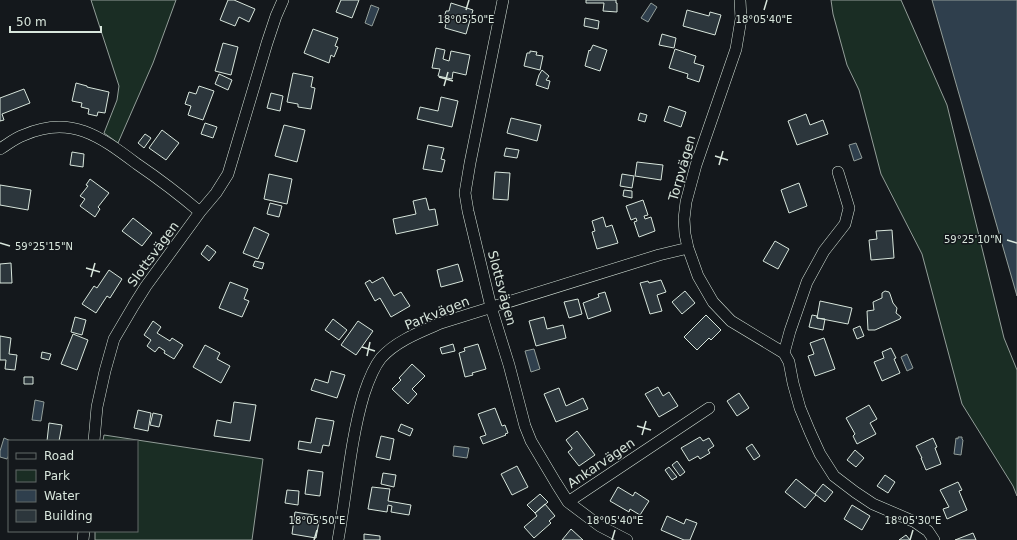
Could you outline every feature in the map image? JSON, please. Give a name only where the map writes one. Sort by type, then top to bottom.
[{"type":"street","name":"Slottsvägen","points":[[94,440],[97,407],[114,339],[146,286],[200,212],[216,193],[228,174],[267,43],[283,0]]},
{"type":"street","name":"Slottsvägen","points":[[503,0],[465,193],[468,211],[491,307],[509,365],[525,426],[531,441],[568,502],[600,526],[627,540]]},
{"type":"street","name":"Torpvägen","points":[[740,0],[741,19],[736,49],[696,165],[686,202],[684,219],[688,248],[698,276],[713,302],[731,321],[784,353]]},
{"type":"street","points":[[0,149],[24,134],[36,130],[65,126],[77,128],[110,143],[200,212]]},
{"type":"street","points":[[838,172],[849,208],[845,224],[824,250],[807,282],[784,353],[789,362],[800,408],[820,454],[834,476],[873,504],[915,522],[928,531],[934,540]]},
{"type":"street","name":"Parkvägen","points":[[338,540],[351,453],[359,413],[368,382],[376,366],[381,358],[394,346],[441,323],[659,255],[688,248]]},
{"type":"street","name":"Ankarvägen","points":[[568,502],[709,408]]},
{"type":"green space","points":[[91,0],[176,0],[153,63],[118,143],[104,133],[117,100],[119,86]]},
{"type":"green space","points":[[831,0],[901,0],[947,105],[1004,338],[1017,370],[1017,496],[1013,486],[962,404],[922,254],[881,174],[859,90],[847,65],[833,14]]},
{"type":"green space","points":[[104,435],[137,440],[103,440]]},
{"type":"green space","points":[[138,440],[263,459],[252,540],[95,540],[95,532],[138,532]]},
{"type":"water","points":[[932,0],[1017,0],[1017,296]]},
{"type":"water","points":[[651,3],[657,7],[648,22],[641,18]]},
{"type":"water","points":[[371,5],[379,8],[372,26],[365,23]]},
{"type":"water","points":[[856,143],[862,158],[854,161],[849,145]]},
{"type":"water","points":[[534,349],[540,369],[531,372],[525,351]]},
{"type":"water","points":[[907,354],[913,368],[907,371],[901,357]]},
{"type":"water","points":[[35,400],[44,402],[41,421],[32,420]]},
{"type":"water","points":[[958,437],[962,437],[963,440],[961,455],[954,454],[956,438],[958,439]]},
{"type":"water","points":[[4,438],[9,440],[7,459],[0,457],[0,451]]},
{"type":"water","points":[[454,446],[469,448],[467,458],[453,456]]},
{"type":"building","points":[[228,0],[234,0],[255,9],[249,22],[239,17],[235,26],[220,20]]},
{"type":"building","points":[[341,0],[359,0],[352,18],[336,12]]},
{"type":"building","points":[[586,0],[616,0],[617,12],[603,11],[604,3],[586,3]]},
{"type":"building","points":[[451,3],[473,10],[466,34],[445,28],[447,19],[444,18],[446,11],[449,11]]},
{"type":"building","points":[[687,10],[709,16],[710,12],[721,15],[715,35],[683,26]]},
{"type":"building","points":[[585,18],[599,21],[598,29],[584,26]]},
{"type":"building","points":[[313,29],[338,38],[335,46],[338,47],[334,57],[331,55],[329,63],[304,53]]},
{"type":"building","points":[[662,34],[676,38],[674,48],[659,45]]},
{"type":"building","points":[[223,43],[238,47],[231,75],[215,71]]},
{"type":"building","points":[[593,45],[607,50],[600,71],[585,66],[589,50],[590,51]]},
{"type":"building","points":[[436,48],[445,50],[443,59],[449,61],[451,51],[470,55],[466,75],[453,72],[452,79],[438,76],[440,69],[432,68]]},
{"type":"building","points":[[675,49],[696,56],[694,63],[704,66],[699,82],[687,78],[688,74],[669,68]]},
{"type":"building","points":[[530,51],[537,52],[536,55],[543,56],[540,70],[524,66],[527,53],[530,53]]},
{"type":"building","points":[[542,70],[549,76],[546,80],[550,81],[548,89],[536,85]]},
{"type":"building","points":[[293,73],[313,77],[311,87],[315,88],[311,109],[298,107],[298,104],[287,102]]},
{"type":"building","points":[[219,74],[232,80],[228,90],[215,84]]},
{"type":"building","points":[[76,83],[109,92],[105,113],[98,112],[97,116],[88,114],[89,109],[81,107],[82,103],[72,101]]},
{"type":"building","points":[[199,86],[214,91],[203,120],[188,115],[191,106],[185,104],[189,92],[196,94]]},
{"type":"building","points":[[24,89],[30,103],[2,114],[4,120],[0,121],[0,98]]},
{"type":"building","points":[[271,93],[283,96],[280,111],[267,108]]},
{"type":"building","points":[[441,97],[458,101],[452,127],[417,119],[420,107],[438,111]]},
{"type":"building","points":[[669,106],[686,112],[681,127],[664,121]]},
{"type":"building","points":[[640,113],[647,115],[645,122],[638,120]]},
{"type":"building","points":[[806,114],[810,125],[823,120],[828,134],[797,145],[788,121]]},
{"type":"building","points":[[511,118],[541,125],[537,141],[507,133]]},
{"type":"building","points":[[205,123],[217,127],[213,138],[201,134]]},
{"type":"building","points":[[284,125],[305,130],[297,162],[275,156]]},
{"type":"building","points":[[162,130],[179,143],[166,160],[149,148]]},
{"type":"building","points":[[145,134],[151,138],[144,148],[138,143]]},
{"type":"building","points":[[428,145],[444,148],[441,159],[445,160],[442,172],[423,169]]},
{"type":"building","points":[[506,148],[519,150],[517,158],[504,156]]},
{"type":"building","points":[[72,152],[84,154],[83,167],[70,165]]},
{"type":"building","points":[[637,162],[663,165],[661,180],[635,176]]},
{"type":"building","points":[[495,172],[510,173],[508,200],[493,199]]},
{"type":"building","points":[[269,174],[292,179],[287,204],[264,199]]},
{"type":"building","points":[[622,174],[634,176],[632,188],[620,186]]},
{"type":"building","points":[[90,179],[109,193],[98,207],[100,209],[95,217],[80,206],[85,199],[80,196],[88,186],[86,185]]},
{"type":"building","points":[[799,183],[807,206],[789,213],[781,190]]},
{"type":"building","points":[[0,185],[31,190],[28,210],[0,205]]},
{"type":"building","points":[[624,190],[632,191],[632,198],[623,196]]},
{"type":"building","points":[[426,198],[429,210],[435,209],[438,225],[396,234],[393,219],[416,214],[413,201]]},
{"type":"building","points":[[643,200],[648,215],[644,216],[645,219],[651,217],[655,231],[639,237],[634,222],[637,221],[636,218],[631,220],[626,206]]},
{"type":"building","points":[[270,203],[282,206],[279,217],[267,214]]},
{"type":"building","points":[[603,217],[606,227],[612,225],[618,243],[597,249],[592,232],[595,231],[592,221]]},
{"type":"building","points":[[133,218],[152,233],[142,246],[122,231]]},
{"type":"building","points":[[254,227],[269,234],[258,259],[243,253]]},
{"type":"building","points":[[892,230],[894,258],[871,260],[869,240],[877,239],[876,231]]},
{"type":"building","points":[[775,241],[789,249],[778,269],[763,261]]},
{"type":"building","points":[[207,245],[216,252],[209,261],[201,254]]},
{"type":"building","points":[[255,261],[264,263],[262,269],[253,266]]},
{"type":"building","points":[[11,263],[12,283],[0,283],[0,264]]},
{"type":"building","points":[[458,264],[463,281],[441,287],[437,270]]},
{"type":"building","points":[[109,270],[122,279],[110,298],[107,296],[96,313],[82,304],[94,286],[97,288]]},
{"type":"building","points":[[383,277],[394,296],[401,292],[410,306],[391,317],[380,298],[375,301],[365,283],[370,280],[372,283]]},
{"type":"building","points":[[661,280],[666,292],[657,295],[662,311],[650,314],[640,283],[648,281],[649,283]]},
{"type":"building","points":[[230,282],[248,289],[244,299],[249,301],[242,317],[219,308]]},
{"type":"building","points":[[685,291],[695,303],[682,314],[672,302]]},
{"type":"building","points":[[885,291],[889,292],[893,303],[897,308],[896,313],[901,317],[900,319],[875,330],[868,330],[867,311],[874,310],[873,302],[882,298],[882,293]]},
{"type":"building","points":[[605,292],[611,311],[588,319],[583,303],[599,297],[598,294]]},
{"type":"building","points":[[578,299],[582,314],[569,318],[564,302]]},
{"type":"building","points":[[820,301],[852,308],[848,324],[817,318]]},
{"type":"building","points":[[706,315],[721,330],[711,340],[709,338],[697,350],[684,337]]},
{"type":"building","points":[[812,315],[817,316],[817,318],[825,319],[823,330],[809,327]]},
{"type":"building","points":[[75,317],[86,320],[82,335],[71,332]]},
{"type":"building","points":[[544,317],[547,329],[563,325],[566,338],[536,346],[529,321]]},
{"type":"building","points":[[333,319],[347,330],[339,340],[325,330]]},
{"type":"building","points":[[153,321],[161,327],[157,333],[170,341],[172,338],[183,345],[174,359],[164,353],[165,351],[159,347],[155,352],[147,346],[151,340],[144,335]]},
{"type":"building","points":[[358,321],[373,331],[356,355],[341,345]]},
{"type":"building","points":[[860,326],[864,336],[857,339],[853,329]]},
{"type":"building","points":[[73,334],[88,340],[77,370],[61,364]]},
{"type":"building","points":[[0,336],[11,338],[9,354],[17,355],[15,370],[5,369],[6,360],[0,360]]},
{"type":"building","points":[[824,338],[835,369],[815,376],[808,356],[814,354],[810,343]]},
{"type":"building","points":[[453,344],[455,351],[442,354],[440,348]]},
{"type":"building","points":[[478,344],[486,369],[472,373],[473,375],[465,377],[459,353],[465,351],[464,348]]},
{"type":"building","points":[[205,345],[220,353],[217,359],[230,366],[221,383],[193,367]]},
{"type":"building","points":[[891,348],[896,358],[894,359],[900,373],[882,381],[874,362],[884,358],[882,352]]},
{"type":"building","points":[[42,352],[51,354],[49,360],[41,358]]},
{"type":"building","points":[[412,364],[425,376],[412,389],[417,394],[408,404],[392,389],[401,380],[399,378]]},
{"type":"building","points":[[331,371],[345,375],[337,398],[311,390],[315,379],[328,383]]},
{"type":"building","points":[[24,377],[33,377],[33,384],[24,384]]},
{"type":"building","points":[[658,387],[663,396],[669,392],[678,406],[659,417],[645,394]]},
{"type":"building","points":[[559,388],[566,406],[583,398],[588,409],[556,422],[544,394]]},
{"type":"building","points":[[739,393],[749,408],[737,416],[727,401]]},
{"type":"building","points":[[234,402],[256,405],[250,441],[214,436],[217,420],[231,423]]},
{"type":"building","points":[[869,405],[877,419],[870,423],[876,434],[857,444],[853,436],[855,434],[846,418]]},
{"type":"building","points":[[495,408],[502,426],[505,425],[508,433],[483,444],[480,437],[486,435],[478,414]]},
{"type":"building","points":[[138,410],[151,413],[148,431],[134,428]]},
{"type":"building","points":[[153,413],[162,415],[159,427],[150,425]]},
{"type":"building","points":[[316,418],[334,421],[329,446],[323,445],[321,453],[298,449],[299,441],[311,443]]},
{"type":"building","points":[[49,423],[62,425],[59,440],[47,440]]},
{"type":"building","points":[[401,424],[413,429],[410,436],[398,431]]},
{"type":"building","points":[[577,431],[595,455],[579,466],[568,452],[572,448],[566,440]]},
{"type":"building","points":[[381,436],[394,439],[390,460],[376,457]]},
{"type":"building","points":[[700,437],[703,441],[709,438],[714,446],[708,450],[710,453],[700,459],[698,456],[689,461],[681,448]]},
{"type":"building","points":[[933,438],[941,464],[926,470],[916,446]]},
{"type":"building","points":[[752,444],[760,456],[754,460],[746,448]]},
{"type":"building","points":[[855,450],[864,458],[856,467],[847,460]]},
{"type":"building","points":[[677,461],[685,472],[680,476],[672,465]]},
{"type":"building","points":[[517,466],[528,487],[512,495],[501,474]]},
{"type":"building","points":[[669,467],[677,477],[672,480],[665,470]]},
{"type":"building","points":[[308,470],[323,472],[320,496],[305,494]]},
{"type":"building","points":[[383,473],[396,475],[394,487],[381,484]]},
{"type":"building","points":[[885,475],[895,482],[888,493],[877,486]]},
{"type":"building","points":[[796,479],[816,495],[805,508],[785,492]]},
{"type":"building","points":[[958,482],[962,490],[959,491],[967,510],[947,519],[943,509],[949,507],[940,490]]},
{"type":"building","points":[[823,484],[833,492],[825,502],[815,494]]},
{"type":"building","points":[[372,487],[390,489],[388,501],[411,505],[409,515],[391,512],[392,506],[388,505],[387,512],[368,509]]},
{"type":"building","points":[[618,487],[633,496],[635,492],[649,501],[640,515],[630,509],[629,512],[610,501]]},
{"type":"building","points":[[287,490],[299,491],[298,505],[285,503]]},
{"type":"building","points":[[540,494],[548,502],[535,513],[527,505]]},
{"type":"building","points":[[545,504],[555,516],[549,521],[551,523],[534,538],[524,527],[537,516],[535,513]]},
{"type":"building","points":[[852,505],[870,516],[862,530],[844,519]]},
{"type":"building","points":[[295,512],[320,516],[316,538],[292,534]]},
{"type":"building","points":[[667,516],[684,524],[686,519],[697,523],[690,540],[684,540],[661,530]]},
{"type":"building","points":[[571,529],[583,540],[562,540]]},
{"type":"building","points":[[973,533],[976,540],[955,540]]},
{"type":"building","points":[[364,534],[380,536],[380,540],[364,540]]},
{"type":"building","points":[[906,535],[910,540],[899,540]]}]
